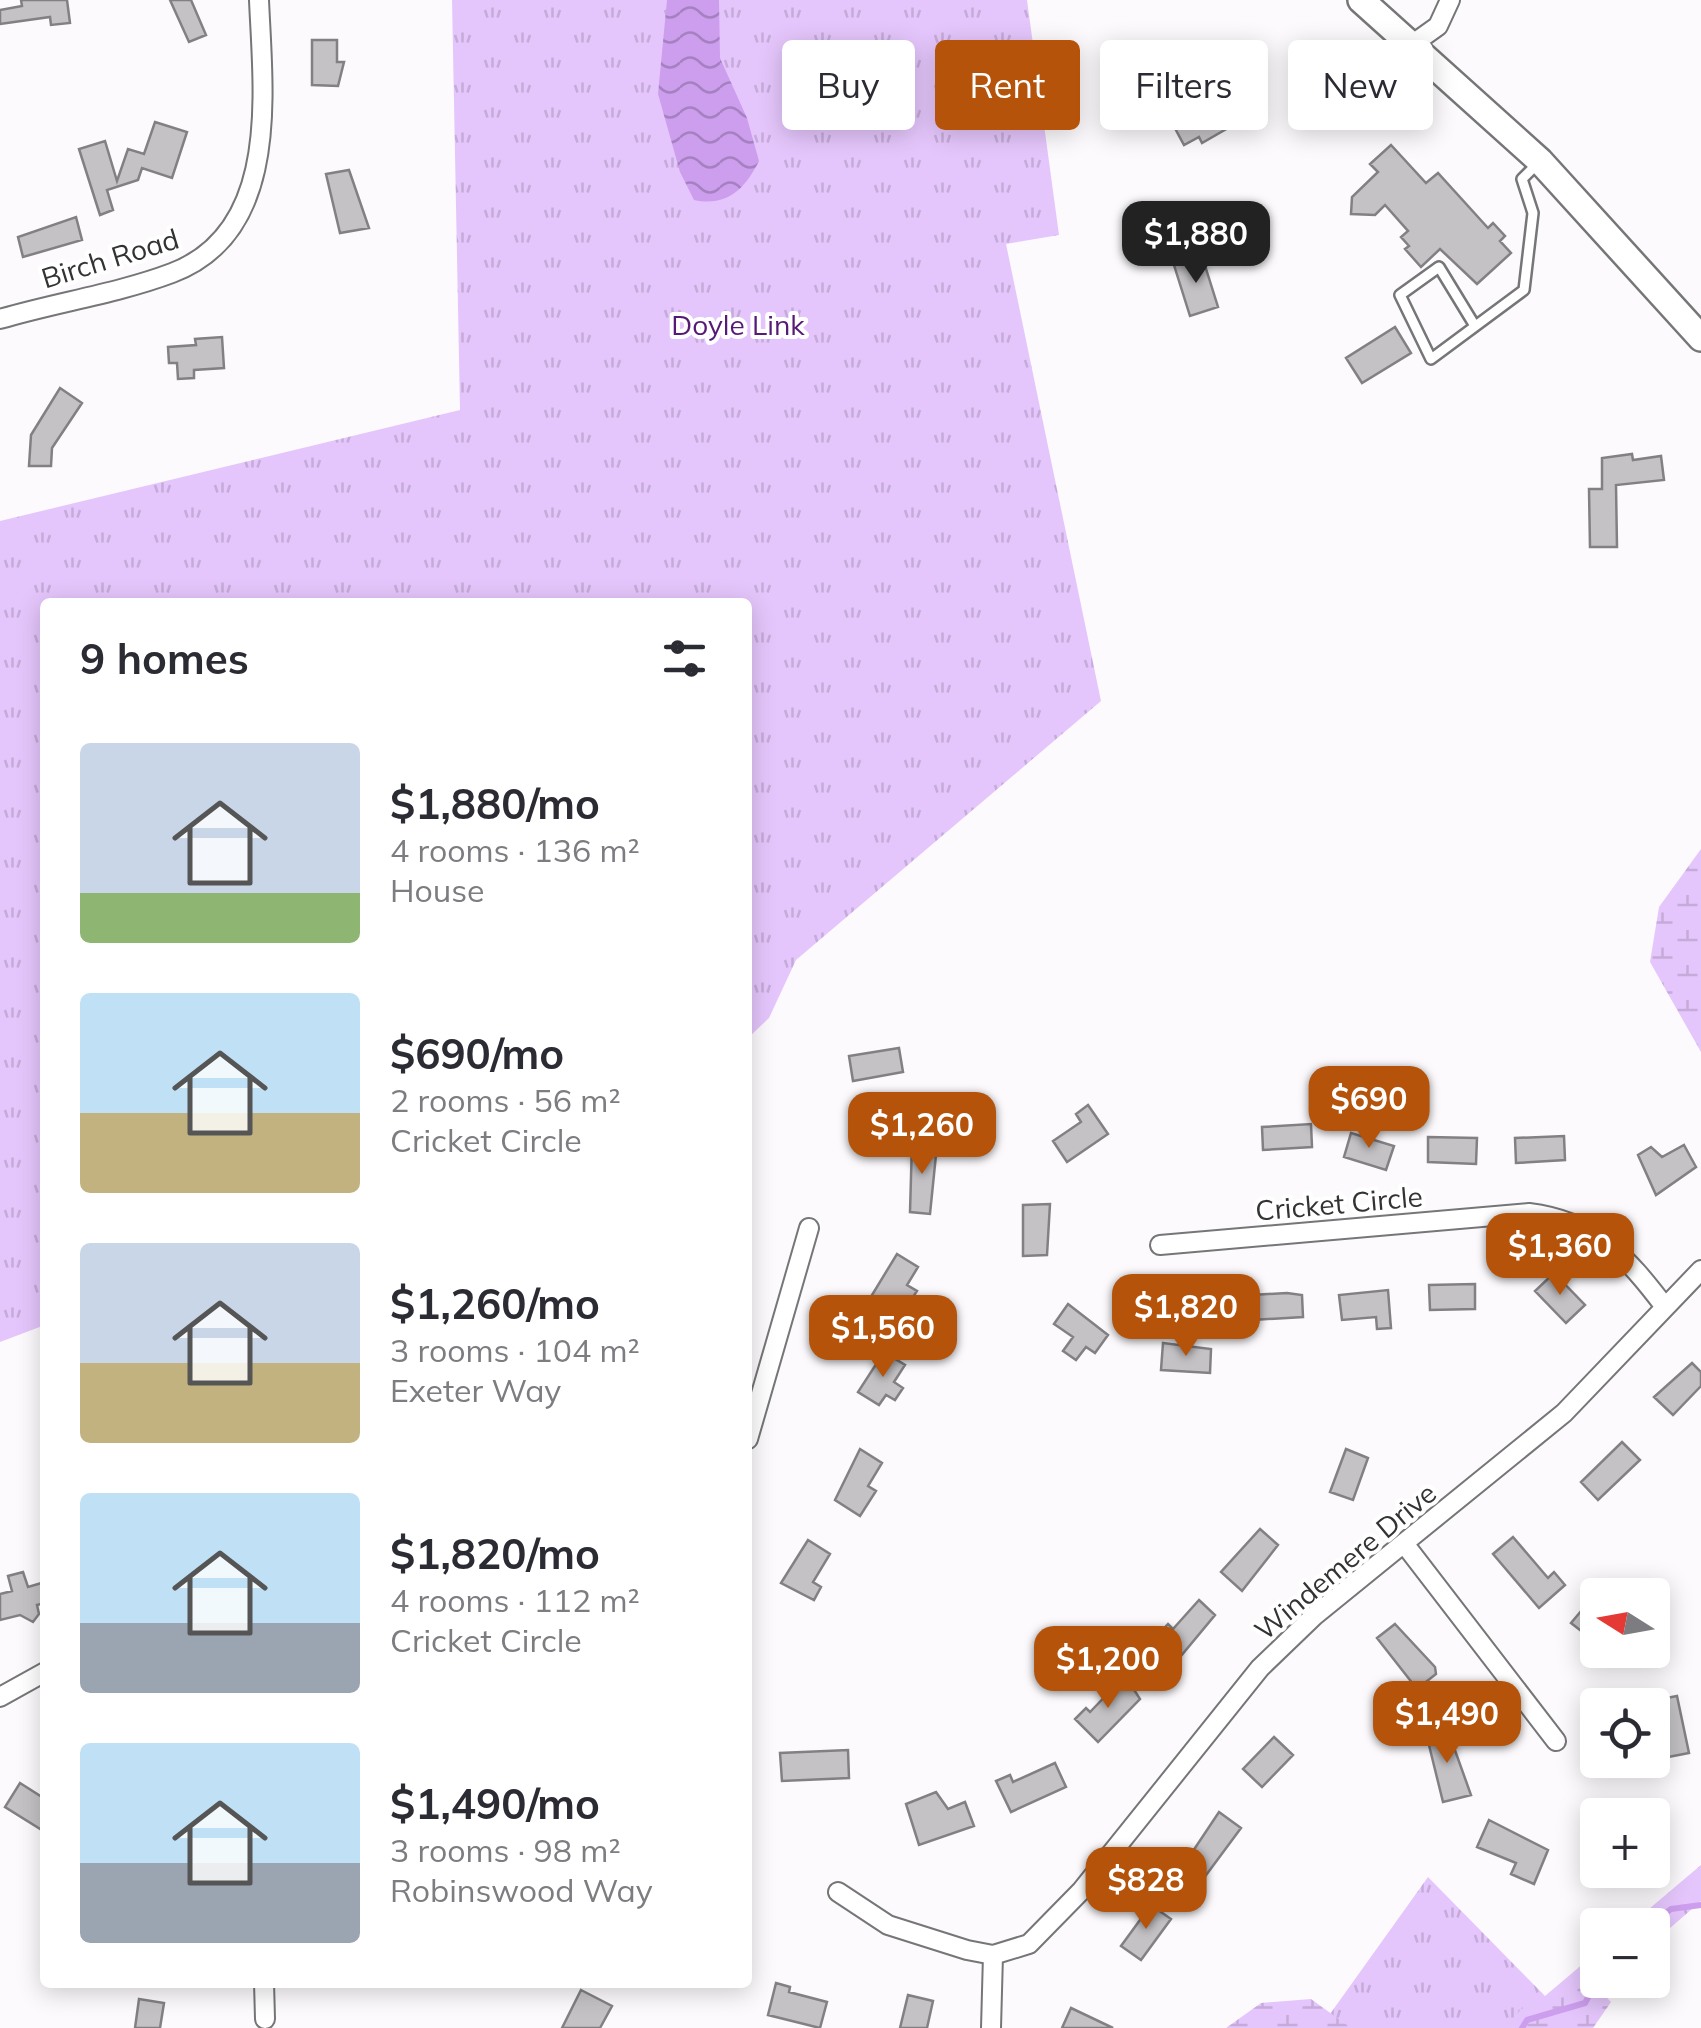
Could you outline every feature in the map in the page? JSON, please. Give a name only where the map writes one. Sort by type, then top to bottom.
[{"type":"main road","points":[[1361,0],[1404,40]]},
{"type":"main road","points":[[1433,66],[1540,161],[1701,338]]},
{"type":"street","name":"Birch Road","points":[[0,319],[174,272],[209,252],[221,238],[247,197],[258,162],[259,0]]},
{"type":"street","points":[[1418,40],[1438,26],[1450,0]]},
{"type":"street","name":"Cricket Circle","points":[[1160,1245],[1530,1213],[1553,1216],[1611,1243],[1665,1308]]},
{"type":"street","points":[[752,1425],[809,1228]]},
{"type":"street","name":"Windemere Drive","points":[[993,1955],[1020,1949],[1054,1922],[1260,1668],[1314,1616],[1406,1546],[1564,1413],[1701,1270]]},
{"type":"street","points":[[1406,1546],[1556,1741]]},
{"type":"street","points":[[0,1697],[40,1675]]},
{"type":"street","points":[[838,1892],[888,1925],[993,1955],[991,2028]]},
{"type":"street","points":[[264,1988],[265,2019]]},
{"type":"lane","points":[[1475,326],[1439,268],[1400,295],[1431,359],[1524,290],[1533,213],[1522,179],[1540,161]]},
{"type":"green space","name":"Doyle Link","points":[[452,0],[1027,0],[1032,40],[935,40],[935,130],[1045,130],[1059,235],[1006,244],[1101,701],[796,960],[769,1018],[752,1034],[752,598],[40,598],[40,1327],[0,1342],[0,521],[460,410]]},
{"type":"green space","points":[[1701,849],[1701,1052],[1650,962],[1659,907]]},
{"type":"green space","points":[[1701,1865],[1701,1901],[1670,1928],[1670,1908],[1650,1908]]},
{"type":"green space","points":[[1428,1877],[1545,1996],[1580,1966],[1580,1998],[1605,1998],[1570,2028],[1320,2028]]},
{"type":"green space","points":[[1580,1982],[1580,1998],[1607,1998],[1611,2002],[1593,2028],[1507,2028],[1523,2006],[1557,1998]]},
{"type":"green space","points":[[1311,1999],[1351,2028],[1226,2028],[1261,2003]]},
{"type":"water","points":[[667,0],[719,0],[720,58],[747,118],[759,161],[734,194],[716,201],[694,200],[680,172],[658,94]]},
{"type":"building","points":[[21,0],[67,0],[70,23],[51,25],[50,17],[0,24],[0,10],[22,6]]},
{"type":"building","points":[[170,0],[191,0],[206,35],[189,42]]},
{"type":"building","points":[[312,40],[337,40],[337,62],[344,62],[338,86],[312,85]]},
{"type":"building","points":[[155,122],[187,132],[172,178],[142,168],[138,180],[107,190],[113,210],[100,215],[79,149],[105,141],[117,181],[128,149],[144,154]]},
{"type":"building","points":[[1176,130],[1225,130],[1202,143],[1199,137],[1184,145]]},
{"type":"building","points":[[1391,145],[1426,183],[1438,173],[1488,228],[1493,223],[1505,236],[1500,241],[1511,253],[1477,284],[1440,249],[1421,267],[1405,249],[1409,246],[1401,237],[1408,231],[1385,205],[1375,215],[1351,214],[1352,197],[1378,172],[1370,164]]},
{"type":"building","points":[[349,170],[369,228],[340,233],[326,174]]},
{"type":"building","points":[[76,217],[82,240],[23,257],[18,237]]},
{"type":"building","points":[[1202,256],[1218,307],[1190,316],[1174,265]]},
{"type":"building","points":[[1395,327],[1411,353],[1362,383],[1346,358]]},
{"type":"building","points":[[222,337],[224,368],[194,370],[194,378],[178,379],[177,363],[169,363],[168,347],[196,345],[195,339]]},
{"type":"building","points":[[60,388],[82,403],[52,448],[51,466],[29,466],[31,435]]},
{"type":"building","points":[[1632,454],[1633,460],[1661,456],[1664,480],[1616,485],[1617,547],[1590,547],[1589,489],[1602,489],[1602,458]]},
{"type":"building","points":[[899,1048],[903,1072],[853,1081],[849,1056]]},
{"type":"building","points":[[1088,1105],[1108,1134],[1067,1162],[1053,1141],[1081,1122],[1076,1114]]},
{"type":"building","points":[[1311,1124],[1312,1147],[1263,1150],[1262,1127]]},
{"type":"building","points":[[1351,1133],[1394,1146],[1386,1170],[1344,1157]]},
{"type":"building","points":[[1564,1136],[1565,1160],[1516,1163],[1515,1138]]},
{"type":"building","points":[[1428,1137],[1477,1138],[1476,1164],[1428,1162]]},
{"type":"building","points":[[912,1142],[937,1145],[930,1214],[910,1212]]},
{"type":"building","points":[[1684,1145],[1696,1167],[1656,1195],[1638,1155],[1651,1147],[1662,1157]]},
{"type":"building","points":[[1050,1204],[1047,1255],[1023,1256],[1023,1205]]},
{"type":"building","points":[[897,1254],[918,1267],[907,1285],[917,1291],[909,1303],[901,1298],[895,1308],[872,1295]]},
{"type":"building","points":[[1554,1273],[1585,1305],[1566,1323],[1535,1291]]},
{"type":"building","points":[[1475,1284],[1475,1309],[1430,1310],[1429,1285]]},
{"type":"building","points":[[1388,1290],[1391,1328],[1377,1329],[1376,1317],[1342,1320],[1339,1295]]},
{"type":"building","points":[[1252,1295],[1302,1295],[1303,1317],[1253,1320]]},
{"type":"building","points":[[1068,1304],[1108,1335],[1095,1353],[1086,1347],[1076,1360],[1063,1351],[1073,1337],[1054,1324]]},
{"type":"building","points":[[1163,1343],[1211,1349],[1210,1373],[1161,1370]]},
{"type":"building","points":[[884,1352],[905,1365],[894,1382],[903,1388],[895,1400],[886,1395],[879,1405],[858,1392]]},
{"type":"building","points":[[1692,1363],[1701,1372],[1701,1386],[1673,1415],[1654,1397]]},
{"type":"building","points":[[1622,1442],[1640,1460],[1598,1500],[1581,1482]]},
{"type":"building","points":[[860,1449],[882,1463],[868,1486],[876,1491],[860,1516],[835,1500]]},
{"type":"building","points":[[1346,1449],[1368,1458],[1353,1500],[1330,1492]]},
{"type":"building","points":[[1260,1529],[1278,1545],[1242,1591],[1221,1572]]},
{"type":"building","points":[[1513,1537],[1548,1578],[1554,1572],[1565,1585],[1539,1608],[1493,1554]]},
{"type":"building","points":[[808,1540],[830,1554],[813,1582],[821,1587],[814,1600],[781,1583]]},
{"type":"building","points":[[23,1572],[28,1587],[40,1583],[39,1614],[33,1622],[20,1615],[0,1620],[0,1594],[12,1591],[8,1576]]},
{"type":"building","points":[[1199,1600],[1215,1615],[1171,1668],[1147,1647],[1168,1624],[1173,1629]]},
{"type":"building","points":[[1580,1612],[1580,1630],[1571,1623]]},
{"type":"building","points":[[1395,1624],[1435,1667],[1436,1674],[1417,1689],[1377,1638]]},
{"type":"building","points":[[1119,1682],[1133,1688],[1140,1699],[1098,1742],[1075,1719],[1086,1708],[1090,1712]]},
{"type":"building","points":[[1677,1696],[1689,1753],[1670,1757],[1670,1697]]},
{"type":"building","points":[[1447,1728],[1471,1795],[1443,1802],[1426,1733]]},
{"type":"building","points":[[1274,1737],[1293,1755],[1262,1787],[1243,1769]]},
{"type":"building","points":[[848,1750],[849,1778],[782,1781],[780,1753]]},
{"type":"building","points":[[1055,1763],[1066,1787],[1011,1812],[996,1781],[1010,1775],[1013,1782]]},
{"type":"building","points":[[20,1783],[40,1796],[40,1829],[5,1807]]},
{"type":"building","points":[[936,1792],[948,1809],[965,1802],[974,1826],[919,1845],[906,1804]]},
{"type":"building","points":[[1219,1812],[1241,1828],[1198,1886],[1179,1872]]},
{"type":"building","points":[[1489,1820],[1548,1850],[1534,1884],[1511,1874],[1516,1863],[1477,1847]]},
{"type":"building","points":[[1151,1905],[1171,1919],[1141,1960],[1121,1946]]},
{"type":"building","points":[[776,1983],[790,1987],[789,1992],[827,2002],[820,2028],[768,2015]]},
{"type":"building","points":[[581,1990],[612,2006],[600,2028],[562,2028]]},
{"type":"building","points":[[908,1995],[933,2001],[927,2028],[900,2028]]},
{"type":"building","points":[[139,1999],[164,2003],[160,2028],[135,2028]]},
{"type":"building","points":[[1071,2008],[1113,2028],[1062,2028]]},
{"type":"waterway","points":[[1670,1910],[1701,1905]]},
{"type":"waterway","points":[[1522,2028],[1527,2020],[1585,2003],[1588,1998]]}]
